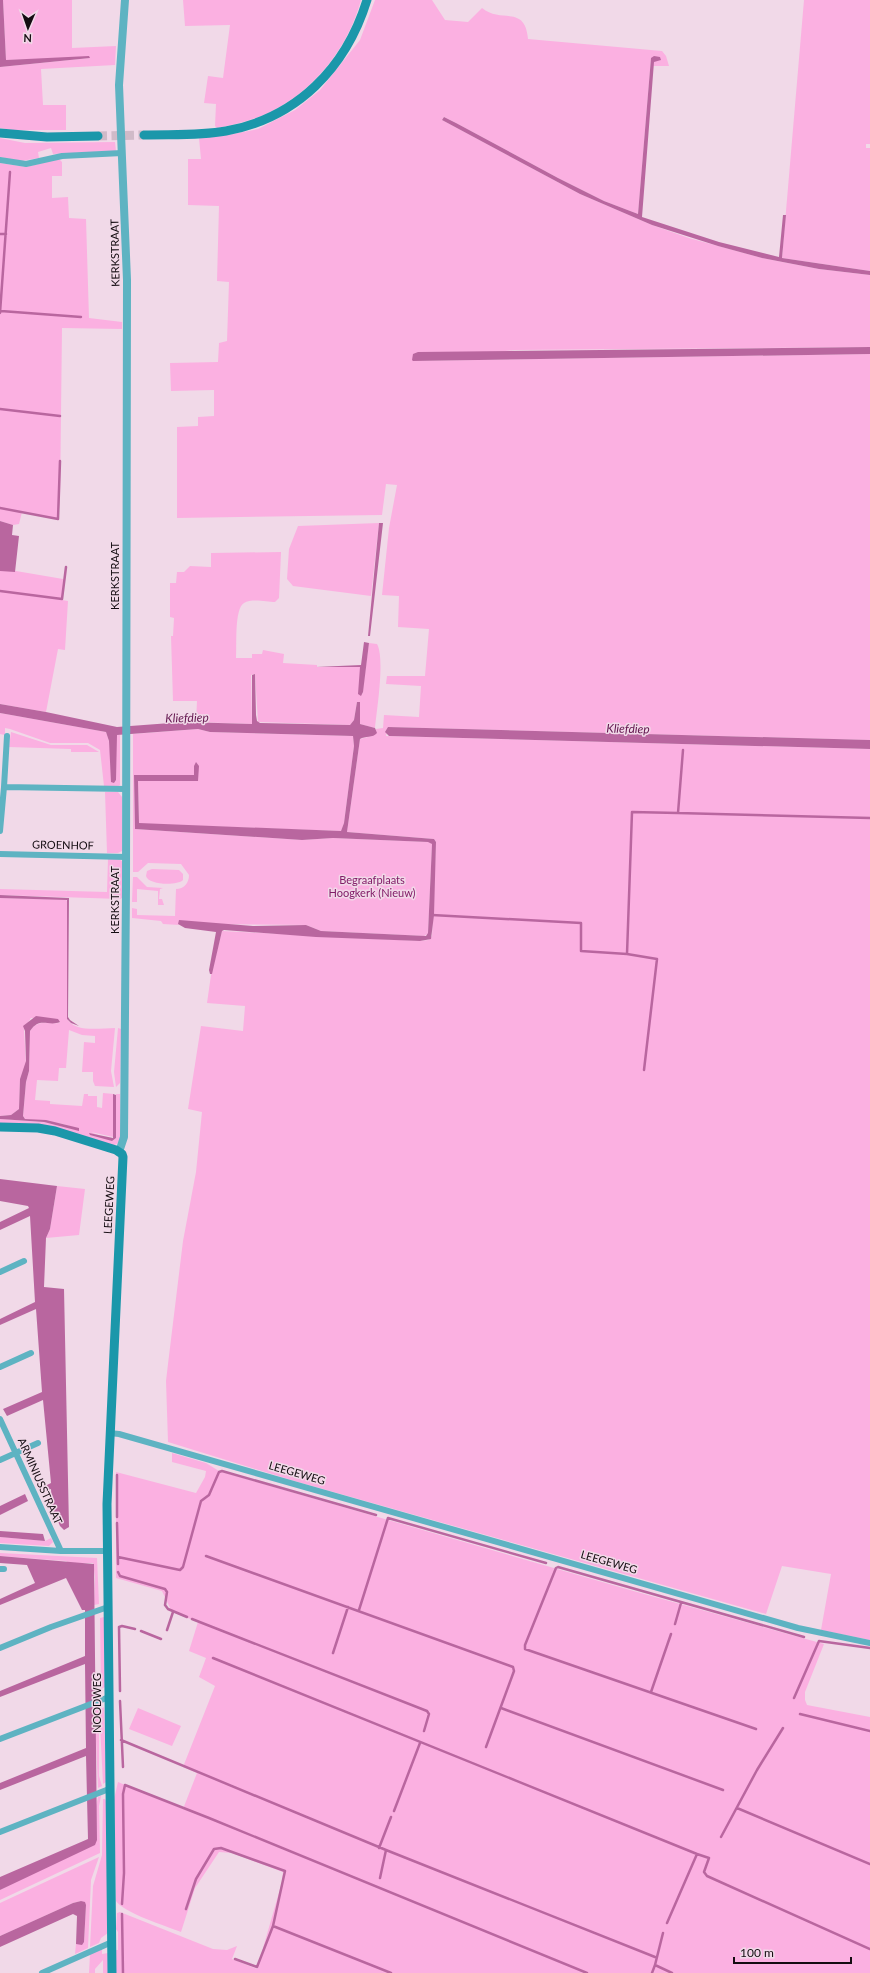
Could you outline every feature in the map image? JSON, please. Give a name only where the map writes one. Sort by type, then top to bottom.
[{"type":"main road","points":[[144,135],[225,131],[257,123],[289,107],[320,83],[337,64],[349,45],[362,16],[367,0]]},
{"type":"main road","points":[[0,134],[47,137],[98,136]]},
{"type":"main road","points":[[0,1126],[38,1128],[55,1131],[119,1152]]},
{"type":"main road","name":"LEEGEWEG","points":[[109,1433],[123,1162],[122,1154],[119,1152]]},
{"type":"main road","name":"NOODWEG","points":[[109,1433],[107,1551],[104,1608],[106,1790],[112,1973]]},
{"type":"street","name":"KERKSTRAAT","points":[[119,1152],[124,1137],[128,280],[119,85],[125,0]]},
{"type":"street","points":[[0,160],[26,164],[62,156],[122,153]]},
{"type":"street","points":[[0,830],[7,736]]},
{"type":"street","points":[[4,788],[126,789]]},
{"type":"street","name":"GROENHOF","points":[[0,854],[126,857]]},
{"type":"street","points":[[0,1272],[24,1261]]},
{"type":"street","points":[[0,1368],[31,1353]]},
{"type":"street","name":"ARMINIUSSTRAAT","points":[[0,1420],[16,1452],[60,1551]]},
{"type":"street","name":"LEEGEWEG","points":[[109,1433],[119,1434],[798,1628],[870,1643]]},
{"type":"street","points":[[0,1460],[38,1443]]},
{"type":"street","points":[[0,1547],[60,1551],[107,1551]]},
{"type":"street","points":[[0,1648],[104,1608]]},
{"type":"street","points":[[0,1738],[105,1698]]},
{"type":"street","points":[[0,1832],[84,1797],[106,1790]]},
{"type":"street","points":[[42,1973],[112,1942]]},
{"type":"green space","points":[[3,0],[72,0],[72,48],[116,46],[115,65],[41,69],[43,105],[66,105],[66,130],[12,130],[0,128],[0,67],[90,58],[6,60]]},
{"type":"green space","points":[[183,0],[361,0],[348,34],[339,50],[316,79],[288,102],[266,114],[217,128],[215,126],[216,104],[204,103],[208,76],[223,78],[230,25],[185,26]]},
{"type":"green space","points":[[375,0],[432,0],[445,20],[468,22],[482,8],[497,15],[517,18],[526,28],[528,39],[662,51],[666,56],[669,66],[653,66],[654,61],[659,61],[651,58],[638,214],[604,201],[558,178],[444,117],[442,120],[580,194],[652,225],[689,238],[762,258],[819,269],[870,275],[870,347],[514,350],[413,361],[870,354],[870,740],[388,727],[386,736],[870,749],[870,1640],[821,1630],[831,1574],[782,1566],[766,1614],[291,1480],[168,1442],[166,1381],[183,1241],[196,1172],[202,1112],[188,1109],[201,1026],[243,1031],[245,1006],[207,1003],[211,975],[222,931],[420,941],[428,940],[432,936],[436,842],[434,839],[347,832],[360,739],[372,736],[376,729],[383,728],[384,715],[419,717],[421,686],[386,684],[387,676],[425,676],[429,629],[398,627],[399,596],[382,595],[389,528],[397,485],[386,484],[382,515],[177,518],[177,427],[198,426],[198,417],[214,416],[214,390],[171,391],[170,363],[218,362],[219,343],[227,341],[229,282],[217,281],[219,206],[188,205],[188,159],[201,159],[199,138],[228,135],[258,129],[295,110],[320,90],[360,40]]},
{"type":"green space","points":[[804,0],[870,0],[870,144],[866,144],[866,148],[870,148],[870,271],[782,258]]},
{"type":"green space","points":[[0,138],[25,143],[115,142],[116,151],[53,154],[51,148],[38,152],[39,158],[21,161],[0,157]]},
{"type":"green space","points":[[59,159],[62,162],[62,176],[52,176],[52,198],[68,197],[69,218],[86,219],[89,318],[122,322],[122,329],[62,328],[60,500],[58,519],[22,512],[19,524],[13,525],[0,521],[0,163],[26,167]]},
{"type":"green space","points":[[379,523],[371,596],[293,586],[287,579],[289,549],[298,526]]},
{"type":"green space","points":[[281,552],[279,598],[275,602],[255,600],[244,603],[241,607],[237,620],[236,658],[252,658],[252,654],[262,654],[263,650],[284,654],[283,663],[317,665],[317,667],[360,667],[362,695],[369,643],[377,644],[380,660],[380,672],[379,697],[375,728],[360,724],[357,702],[354,720],[350,725],[258,722],[255,674],[251,675],[252,724],[196,722],[197,701],[173,701],[171,636],[173,636],[174,618],[170,617],[170,583],[176,583],[177,572],[184,572],[190,566],[211,567],[211,553]]},
{"type":"green space","points":[[0,571],[16,571],[63,579],[62,600],[68,601],[65,650],[58,649],[46,712],[0,704]]},
{"type":"green space","points":[[0,713],[106,732],[114,783],[116,780],[116,735],[120,735],[120,785],[104,786],[100,750],[88,743],[50,743],[5,728],[5,735],[0,734]]},
{"type":"green space","name":"Begraafplaats Hoogkerk (Nieuw)","points":[[198,729],[210,732],[353,736],[354,746],[344,823],[341,831],[139,824],[138,781],[198,781],[194,766],[194,775],[134,775],[135,829],[302,840],[333,838],[430,842],[432,844],[428,934],[424,936],[321,931],[306,925],[178,924],[179,925],[163,924],[161,921],[132,918],[132,908],[137,909],[137,915],[175,916],[176,889],[186,885],[189,875],[181,864],[148,863],[138,872],[133,872],[133,734]]},
{"type":"green space","points":[[11,732],[51,745],[87,745],[99,752],[71,752],[71,749],[9,747]]},
{"type":"green space","points":[[105,792],[118,792],[122,797],[122,851],[118,853],[107,853]]},
{"type":"green space","points":[[108,859],[119,859],[123,862],[122,898],[120,899],[0,895],[0,889],[107,892]]},
{"type":"green space","points":[[152,869],[179,870],[183,874],[183,880],[169,884],[157,883],[148,879],[146,876],[147,871]]},
{"type":"green space","points":[[133,877],[137,877],[147,887],[163,888],[160,889],[159,899],[162,899],[164,905],[158,905],[158,891],[137,889],[137,902],[132,902]]},
{"type":"green space","points":[[0,898],[65,899],[67,901],[67,1019],[76,1026],[82,1028],[115,1028],[111,1071],[114,1087],[95,1086],[93,1081],[93,1072],[82,1072],[84,1042],[95,1043],[95,1036],[82,1035],[69,1030],[66,1068],[59,1068],[58,1081],[37,1080],[35,1100],[50,1101],[50,1104],[82,1106],[84,1094],[88,1094],[88,1096],[97,1096],[97,1107],[102,1108],[103,1093],[114,1094],[113,1137],[91,1132],[112,1141],[116,1138],[116,1094],[120,1094],[120,1142],[113,1146],[0,1123],[0,1119],[44,1122],[79,1129],[63,1124],[25,1119],[23,1116],[26,1082],[29,1071],[30,1031],[33,1027],[40,1023],[60,1023],[54,1019],[31,1018],[24,1029],[26,1064],[20,1079],[19,1109],[11,1115],[0,1116]]},
{"type":"green space","points":[[118,1028],[121,1029],[120,1083],[116,1087],[114,1072]]},
{"type":"green space","points":[[57,1186],[85,1189],[79,1235],[46,1238],[50,1229]]},
{"type":"green space","points":[[172,1453],[206,1463],[219,1471],[630,1590],[824,1644],[805,1692],[805,1700],[807,1705],[870,1717],[870,1973],[116,1973],[116,1950],[118,1950],[118,1932],[116,1929],[117,1913],[120,1912],[213,1949],[227,1950],[237,1946],[232,1959],[257,1969],[282,1882],[283,1872],[232,1853],[219,1852],[195,1888],[181,1932],[127,1910],[120,1906],[116,1901],[114,1799],[118,1782],[183,1809],[197,1773],[183,1767],[215,1686],[199,1677],[206,1658],[189,1651],[198,1622],[172,1612],[162,1591],[116,1578],[116,1472],[196,1493],[205,1477],[206,1471],[172,1462]]},
{"type":"green space","points":[[0,1537],[45,1541],[51,1538],[53,1542],[49,1546],[0,1543]]},
{"type":"green space","points":[[0,1553],[97,1558],[99,1604],[94,1605],[95,1577],[93,1563],[69,1563],[66,1561],[0,1556]]},
{"type":"green space","points":[[104,1617],[105,1687],[101,1689],[100,1618]]},
{"type":"green space","points":[[99,1705],[99,1776],[102,1786],[98,1788],[95,1715],[97,1706]]},
{"type":"green space","points":[[104,1707],[106,1782],[103,1784],[100,1724],[101,1709]]},
{"type":"green space","points":[[138,1708],[181,1726],[172,1746],[129,1729]]},
{"type":"green space","points":[[101,1796],[99,1806],[100,1853],[0,1900],[0,1890],[97,1840],[96,1806],[98,1797]]},
{"type":"green space","points":[[103,1799],[106,1801],[108,1933],[101,1938],[99,1943],[90,1947],[93,1886],[102,1855]]},
{"type":"green space","points":[[99,1857],[91,1880],[88,1948],[75,1954],[76,1944],[84,1942],[86,1905],[81,1901],[73,1903],[0,1936],[0,1903]]},
{"type":"green space","points":[[102,1948],[102,1954],[108,1953],[108,1973],[103,1973],[103,1960],[95,1969],[95,1973],[89,1973],[90,1954]]},
{"type":"shaded area","points":[[0,0],[3,0],[6,60],[89,56],[90,58],[0,67]]},
{"type":"shaded area","points":[[654,56],[660,57],[661,60],[654,62],[642,217],[719,242],[779,257],[783,215],[786,215],[782,258],[870,271],[870,275],[819,269],[762,258],[652,225],[580,194],[442,120],[444,117],[604,201],[638,214],[651,58]]},
{"type":"shaded area","points":[[870,347],[870,354],[412,360],[413,354],[418,352]]},
{"type":"shaded area","points":[[0,521],[13,525],[12,535],[19,536],[15,572],[0,571]]},
{"type":"shaded area","points":[[379,523],[383,523],[370,636],[368,636]]},
{"type":"shaded area","points":[[364,642],[369,643],[363,692],[361,696],[358,694],[360,667],[316,667],[361,665]]},
{"type":"shaded area","points":[[255,674],[256,715],[257,721],[260,723],[350,725],[354,720],[357,702],[360,702],[360,724],[375,728],[377,733],[373,736],[360,739],[347,832],[434,839],[436,842],[434,915],[431,939],[420,941],[316,937],[224,930],[222,931],[212,974],[210,974],[209,970],[216,932],[185,928],[178,924],[179,920],[253,926],[306,925],[321,931],[426,936],[428,933],[432,844],[428,842],[333,838],[302,840],[135,829],[134,775],[194,775],[194,766],[196,762],[199,766],[198,781],[138,781],[139,823],[341,831],[344,823],[354,746],[353,736],[210,732],[198,729],[117,735],[116,780],[114,783],[111,782],[109,741],[106,732],[0,713],[0,704],[117,727],[184,722],[252,724],[252,675]]},
{"type":"shaded area","points":[[388,727],[870,740],[870,749],[389,736],[385,732]]},
{"type":"shaded area","points":[[0,895],[69,898],[68,1017],[79,1026],[71,1023],[67,1019],[67,900],[0,898]]},
{"type":"shaded area","points":[[36,1016],[58,1019],[60,1022],[37,1024],[30,1031],[29,1071],[26,1082],[23,1116],[25,1119],[46,1120],[79,1128],[79,1131],[44,1122],[0,1119],[0,1116],[11,1115],[19,1109],[20,1079],[26,1061],[25,1031],[23,1026]]},
{"type":"shaded area","points":[[113,1094],[116,1095],[116,1138],[112,1141],[90,1135],[89,1133],[113,1138]]},
{"type":"shaded area","points":[[0,1179],[57,1186],[50,1229],[46,1238],[44,1287],[64,1289],[69,1527],[64,1530],[60,1526],[52,1508],[51,1489],[42,1492],[41,1488],[51,1483],[43,1400],[7,1416],[3,1409],[42,1392],[36,1309],[0,1325],[0,1319],[35,1302],[30,1216],[0,1230],[0,1222],[29,1208],[28,1206],[0,1201]]},
{"type":"shaded area","points":[[25,1494],[28,1501],[0,1515],[0,1506]]},
{"type":"shaded area","points":[[0,1531],[43,1534],[45,1541],[0,1537]]},
{"type":"shaded area","points":[[0,1556],[94,1564],[97,1840],[95,1845],[0,1890],[0,1877],[88,1839],[86,1756],[0,1790],[0,1783],[86,1748],[85,1664],[0,1697],[0,1691],[85,1656],[85,1610],[82,1610],[66,1578],[0,1605],[0,1599],[35,1583],[27,1565],[0,1563]]},
{"type":"shaded area","points":[[81,1901],[85,1902],[86,1905],[84,1942],[82,1945],[76,1944],[77,1916],[73,1914],[0,1947],[0,1936],[73,1903]]},
{"type":"waterway","points":[[0,313],[10,172]]},
{"type":"waterway","points":[[0,234],[6,234]]},
{"type":"waterway","points":[[1,311],[81,317]]},
{"type":"waterway","points":[[0,409],[60,416]]},
{"type":"waterway","points":[[0,508],[58,519],[60,461]]},
{"type":"waterway","points":[[0,591],[62,599],[66,567]]},
{"type":"waterway","points":[[627,954],[632,812],[678,813],[683,750]]},
{"type":"waterway","points":[[678,813],[870,818]]},
{"type":"waterway","points":[[432,915],[581,923],[581,951],[627,954],[657,959],[644,1070]]},
{"type":"waterway","points":[[118,1557],[180,1570],[183,1567],[201,1501],[209,1495],[219,1472],[222,1471],[376,1515]]},
{"type":"waterway","points":[[117,1475],[117,1517]]},
{"type":"waterway","points":[[359,1610],[388,1518],[546,1563]]},
{"type":"waterway","points":[[117,1523],[118,1564]]},
{"type":"waterway","points":[[206,1556],[513,1667],[514,1671],[486,1747]]},
{"type":"waterway","points":[[756,1729],[525,1649],[525,1645],[556,1568],[558,1567],[804,1637]]},
{"type":"waterway","points":[[118,1572],[120,1576],[165,1589],[167,1592],[165,1605],[168,1609],[187,1617]]},
{"type":"waterway","points":[[675,1624],[681,1603]]},
{"type":"waterway","points":[[333,1653],[348,1607]]},
{"type":"waterway","points":[[167,1630],[173,1612]]},
{"type":"waterway","points":[[192,1619],[427,1711],[429,1714],[424,1731]]},
{"type":"waterway","points":[[120,1691],[119,1627],[122,1626],[135,1629]]},
{"type":"waterway","points":[[141,1631],[161,1639]]},
{"type":"waterway","points":[[651,1692],[671,1634]]},
{"type":"waterway","points":[[794,1698],[819,1641],[870,1648]]},
{"type":"waterway","points":[[213,1658],[697,1854]]},
{"type":"waterway","points":[[120,1701],[123,1767]]},
{"type":"waterway","points":[[501,1708],[723,1790]]},
{"type":"waterway","points":[[800,1714],[870,1731]]},
{"type":"waterway","points":[[721,1837],[757,1770],[783,1728]]},
{"type":"waterway","points":[[121,1740],[386,1850],[655,1957]]},
{"type":"waterway","points":[[394,1811],[420,1743]]},
{"type":"waterway","points":[[122,1904],[124,1873],[123,1794],[125,1785],[587,1973]]},
{"type":"waterway","points":[[737,1808],[870,1864]]},
{"type":"waterway","points":[[379,1848],[391,1817]]},
{"type":"waterway","points":[[186,1909],[196,1879],[214,1849],[221,1848],[285,1871],[273,1926]]},
{"type":"waterway","points":[[380,1878],[386,1850]]},
{"type":"waterway","points":[[667,1923],[697,1854],[709,1858],[704,1872],[707,1876],[870,1949]]},
{"type":"waterway","points":[[122,1914],[123,1973]]},
{"type":"waterway","points":[[235,1959],[257,1967],[273,1926],[391,1973]]},
{"type":"waterway","points":[[655,1965],[663,1933]]},
{"type":"waterway","points":[[652,1973],[655,1965],[672,1973]]},
{"type":"tunnel","points":[[98,136],[144,135]]},
{"type":"water label","name":"Kliefdiep","points":[[187,718]]},
{"type":"water label","name":"Kliefdiep","points":[[628,729]]}]
